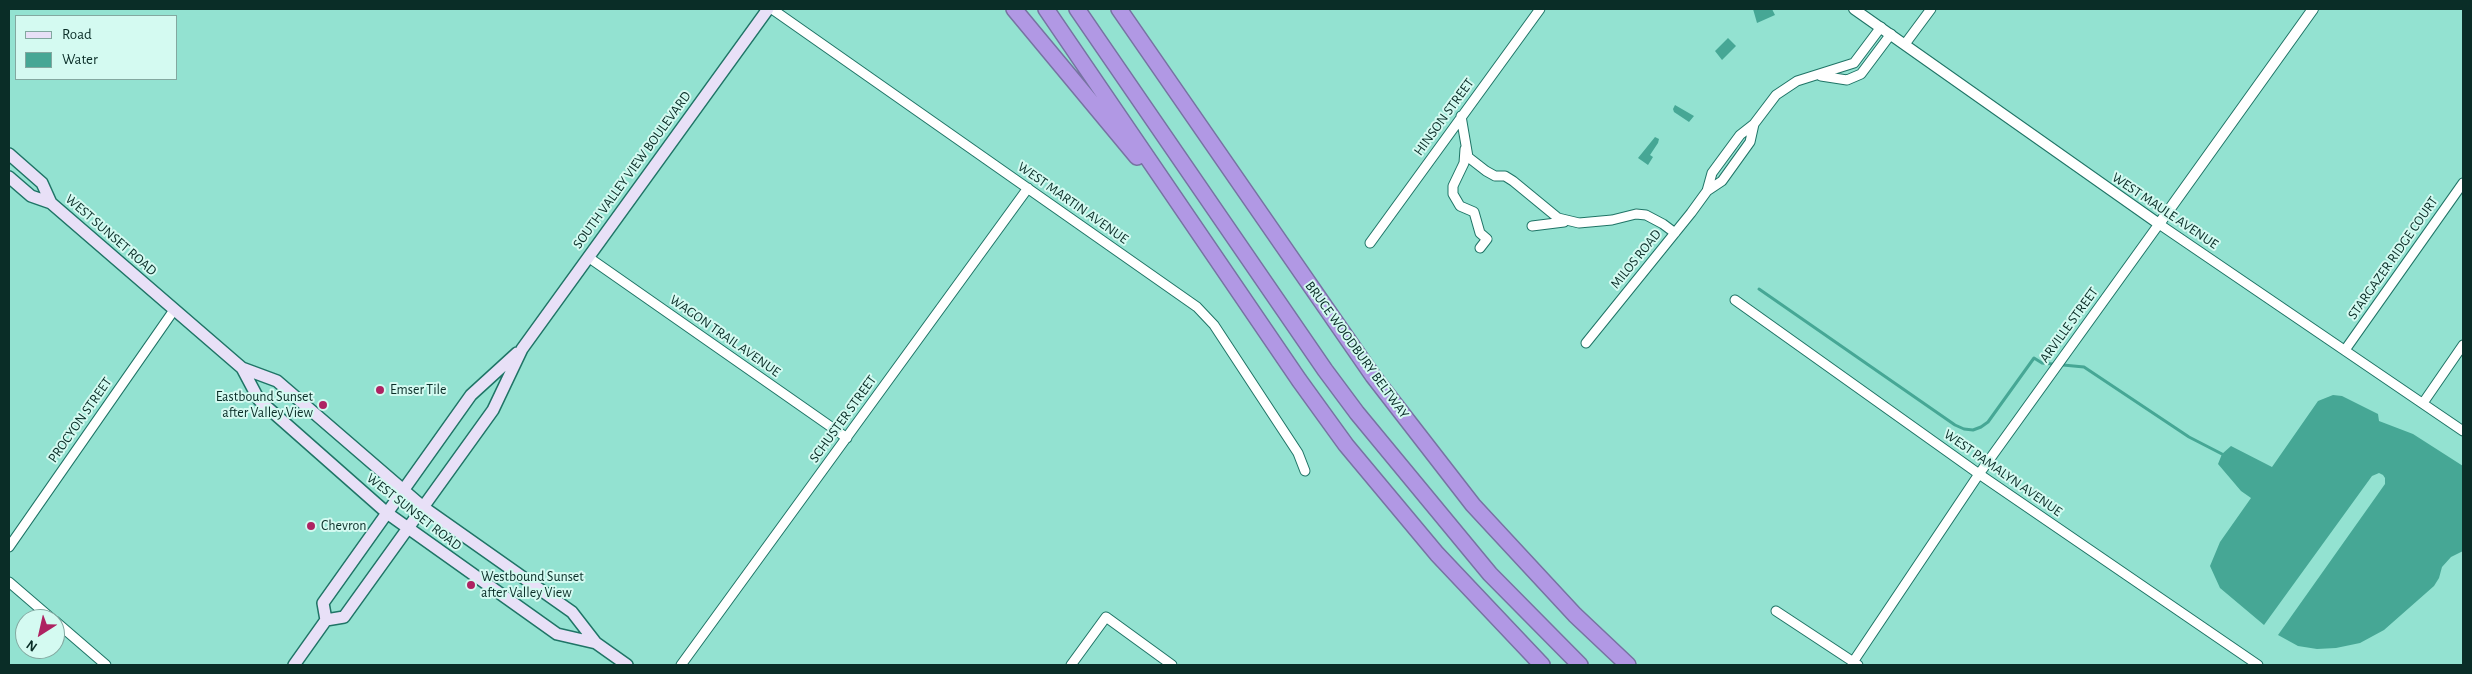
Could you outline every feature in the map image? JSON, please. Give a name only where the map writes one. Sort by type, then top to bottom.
[{"type":"highway","points":[[1014,9],[1194,225]]},
{"type":"highway","points":[[1046,9],[1299,380],[1346,444],[1437,554],[1542,665]]},
{"type":"highway","points":[[1077,9],[1325,370],[1357,413],[1490,574],[1580,665]]},
{"type":"highway","name":"BRUCE WOODBURY BELTWAY","points":[[1119,9],[1373,376],[1456,484],[1473,505],[1575,615],[1628,665]]},
{"type":"main road","name":"SOUTH VALLEY VIEW BOULEVARD","points":[[522,349],[471,395],[323,603],[326,620],[344,617],[493,410],[522,349],[770,9]]},
{"type":"main road","name":"WEST SUNSET ROAD","points":[[9,154],[42,183],[51,203]]},
{"type":"main road","name":"WEST SUNSET ROAD","points":[[9,177],[31,196],[51,203],[242,368],[277,381],[423,507],[572,612],[596,643],[627,665]]},
{"type":"main road","name":"WEST SUNSET ROAD","points":[[242,368],[259,400],[387,513],[557,634],[596,643]]},
{"type":"main road","points":[[294,665],[326,620]]},
{"type":"street","name":"WEST MARTIN AVENUE","points":[[770,9],[1197,307],[1214,325],[1298,453],[1305,471]]},
{"type":"street","name":"HINSON STREET","points":[[1370,243],[1540,9]]},
{"type":"street","name":"WEST MAULE AVENUE","points":[[1854,9],[2159,224],[2463,431]]},
{"type":"street","points":[[1905,44],[1931,9]]},
{"type":"street","name":"ARVILLE STREET","points":[[1856,663],[1979,474],[2313,9]]},
{"type":"street","name":"MILOS ROAD","points":[[1586,342],[1675,233],[1706,191],[1722,181],[1750,142],[1754,124],[1781,90],[1797,81],[1818,76],[1854,63],[1881,27]]},
{"type":"street","name":"MILOS ROAD","points":[[1818,76],[1847,80],[1861,74],[1891,34]]},
{"type":"street","points":[[1461,116],[1468,157],[1495,176],[1505,176],[1513,181],[1558,218],[1567,222]]},
{"type":"street","points":[[1465,146],[1464,163],[1453,186],[1453,194],[1460,206],[1474,212],[1480,233],[1487,239],[1480,248]]},
{"type":"street","name":"STARGAZER RIDGE COURT","points":[[2344,350],[2463,182]]},
{"type":"street","name":"SCHUSTER STREET","points":[[682,665],[1028,188]]},
{"type":"street","points":[[1532,226],[1612,220],[1636,214],[1646,215],[1664,224],[1675,233]]},
{"type":"street","name":"WAGON TRAIL AVENUE","points":[[588,257],[846,438]]},
{"type":"street","name":"WEST PAMALYN AVENUE","points":[[1734,300],[1979,474],[2258,665]]},
{"type":"street","name":"PROCYON STREET","points":[[9,547],[174,310]]},
{"type":"street","points":[[2423,403],[2463,345]]},
{"type":"street","points":[[9,582],[41,609]]},
{"type":"street","points":[[1776,611],[1856,663]]},
{"type":"street","points":[[1071,665],[1106,617],[1172,665]]},
{"type":"street","points":[[65,630],[106,665]]},
{"type":"water","points":[[1753,9],[1772,9],[1775,15],[1757,23]]},
{"type":"water","points":[[1728,38],[1736,46],[1722,60],[1715,51]]},
{"type":"water","points":[[1675,105],[1694,116],[1689,122],[1674,112]]},
{"type":"water","points":[[1655,137],[1659,139],[1658,143],[1650,155],[1653,157],[1648,165],[1638,158]]},
{"type":"water","points":[[2333,395],[2342,396],[2378,414],[2379,421],[2413,434],[2463,466],[2463,551],[2451,557],[2442,567],[2439,578],[2434,586],[2384,630],[2360,643],[2336,648],[2317,649],[2298,646],[2278,635],[2385,484],[2383,475],[2379,473],[2372,476],[2264,625],[2220,588],[2210,566],[2220,542],[2251,498],[2241,491],[2218,464],[2222,454],[2231,446],[2272,467],[2318,401]]},
{"type":"waterway","points":[[1759,289],[1955,425],[1964,429],[1973,430],[1988,422],[2034,358],[2042,363],[2084,367],[2189,437],[2222,454]]},
{"type":"place","name":"Emser Tile","points":[[380,390]]},
{"type":"place","name":"Eastbound Sunset after Valley View","points":[[323,405]]},
{"type":"place","name":"Chevron","points":[[311,526]]},
{"type":"place","name":"Westbound Sunset after Valley View","points":[[471,585]]}]
